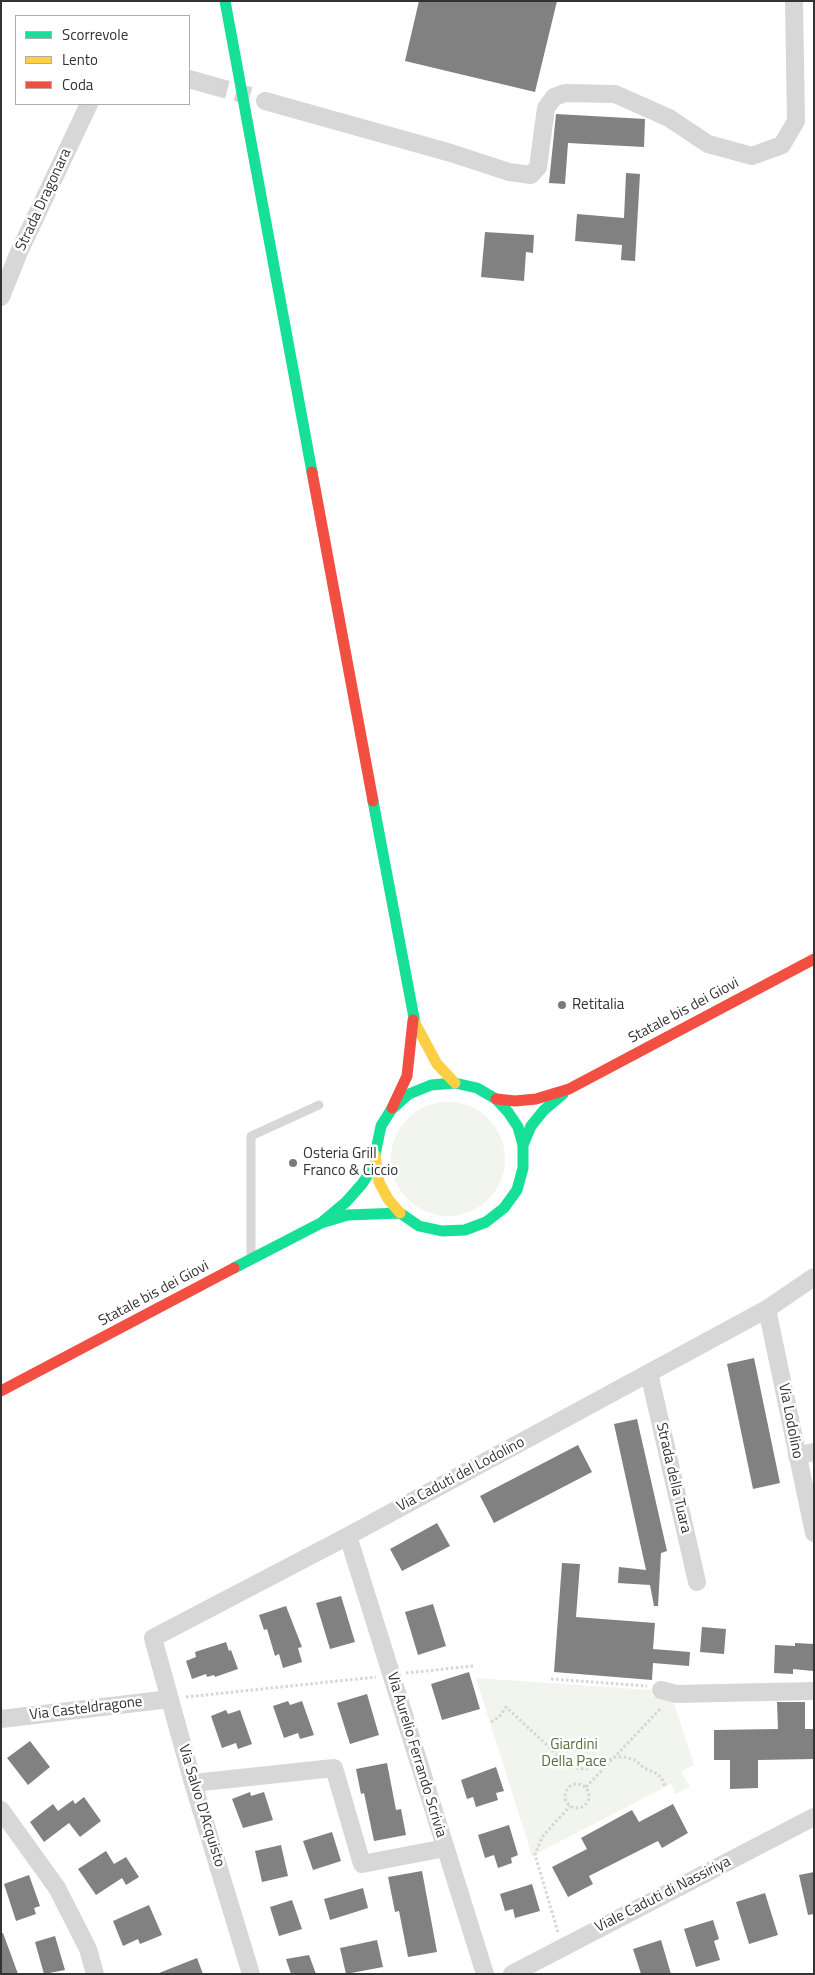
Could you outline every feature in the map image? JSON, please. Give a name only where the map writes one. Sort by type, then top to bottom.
[{"type":"main road","points":[[225,1],[413,1018],[407,1076],[391,1110]]},
{"type":"main road","name":"Statale bis dei Giovi","points":[[496,1099],[515,1101],[536,1100],[569,1089],[814,959]]},
{"type":"main road","points":[[756,990],[805,977]]},
{"type":"main road","points":[[413,1018],[437,1064],[455,1082]]},
{"type":"main road","name":"Statale bis dei Giovi","points":[[455,1082],[477,1088],[496,1099],[518,1127],[523,1145],[523,1168],[517,1190],[504,1208],[486,1222],[464,1230],[442,1231],[420,1226],[400,1213],[388,1199],[379,1182],[375,1164],[376,1145],[381,1126],[391,1110],[409,1094],[431,1085],[455,1082]]},
{"type":"main road","name":"Statale bis dei Giovi","points":[[523,1145],[531,1126],[544,1110],[569,1089]]},
{"type":"main road","name":"Statale bis dei Giovi","points":[[1,1391],[320,1223],[346,1202],[362,1184],[375,1164]]},
{"type":"main road","name":"Statale bis dei Giovi","points":[[320,1223],[348,1215],[374,1212],[400,1213]]},
{"type":"street","points":[[265,101],[451,153],[509,172],[531,175],[538,167],[546,108],[554,97],[565,93],[615,94],[669,118],[708,144],[752,156],[782,145],[796,121],[794,1]]},
{"type":"street","points":[[190,79],[210,85]]},
{"type":"street","name":"Strada Dragonara","points":[[1,297],[19,252],[89,105]]},
{"type":"street","points":[[767,1309],[814,1277]]},
{"type":"street","name":"Via Caduti del Lodolino","points":[[154,1638],[348,1536],[767,1309]]},
{"type":"street","name":"Via Lodolino","points":[[767,1309],[796,1456],[814,1533]]},
{"type":"street","name":"Strada della Tuara","points":[[649,1374],[697,1582]]},
{"type":"street","points":[[796,1456],[814,1452]]},
{"type":"street","name":"Via Aurelio Ferrando Scrivia","points":[[348,1536],[485,1974]]},
{"type":"street","name":"Via Salvo D'Acquisto","points":[[154,1638],[178,1698],[194,1783],[252,1974]]},
{"type":"street","points":[[668,1692],[814,1691]]},
{"type":"street","name":"Via Casteldragone","points":[[1,1719],[178,1698]]},
{"type":"street","points":[[194,1783],[334,1768],[362,1864],[445,1848]]},
{"type":"street","points":[[1,1810],[57,1888],[88,1949],[95,1974]]},
{"type":"street","name":"Viale Caduti di Nassiriya","points":[[512,1974],[814,1817]]},
{"type":"lane","points":[[251,1259],[251,1136],[319,1105]]},
{"type":"path","points":[[403,1673],[474,1666]]},
{"type":"path","points":[[178,1698],[381,1676]]},
{"type":"path","points":[[550,1679],[646,1685],[668,1692],[586,1787]]},
{"type":"path","points":[[491,1722],[499,1717],[506,1707],[565,1762],[575,1768],[586,1769],[612,1759],[624,1757],[635,1760],[644,1768],[661,1777],[665,1786]]},
{"type":"path","points":[[575,1784],[586,1787],[590,1795],[588,1802],[578,1808],[570,1806],[565,1800],[568,1788],[575,1784]]},
{"type":"path","points":[[563,1948],[535,1855],[542,1837],[570,1806]]},
{"type":"green space","points":[[448,1102],[470,1107],[488,1119],[500,1137],[505,1159],[500,1181],[488,1199],[470,1211],[448,1216],[426,1211],[408,1199],[396,1181],[391,1159],[396,1137],[408,1119],[426,1107]]},
{"type":"green space","name":"Giardini Della Pace","points":[[476,1678],[651,1690],[652,1696],[672,1697],[694,1765],[681,1771],[690,1787],[676,1794],[671,1784],[532,1856]]},
{"type":"building","points":[[419,1],[557,1],[535,92],[405,61]]},
{"type":"building","points":[[556,114],[645,119],[644,147],[568,143],[565,184],[549,183]]},
{"type":"building","points":[[626,173],[640,174],[635,261],[621,260],[622,245],[575,241],[577,214],[624,218]]},
{"type":"building","points":[[485,232],[534,235],[533,253],[526,252],[524,281],[481,277]]},
{"type":"building","points":[[754,1358],[780,1483],[753,1489],[727,1364]]},
{"type":"building","points":[[637,1419],[667,1551],[661,1553],[658,1606],[654,1606],[650,1585],[618,1583],[619,1567],[646,1570],[614,1424]]},
{"type":"building","points":[[578,1445],[592,1472],[494,1523],[480,1496]]},
{"type":"building","points":[[437,1523],[450,1546],[402,1571],[390,1549]]},
{"type":"building","points":[[562,1563],[580,1564],[576,1617],[655,1623],[653,1649],[690,1652],[689,1666],[653,1663],[652,1680],[554,1672]]},
{"type":"building","points":[[341,1596],[355,1642],[330,1649],[316,1603]]},
{"type":"building","points":[[433,1604],[446,1646],[418,1655],[405,1612]]},
{"type":"building","points":[[286,1606],[302,1647],[298,1648],[302,1662],[283,1668],[279,1654],[275,1656],[267,1629],[264,1630],[259,1615]]},
{"type":"building","points":[[702,1627],[726,1629],[724,1654],[700,1652]]},
{"type":"building","points":[[226,1642],[238,1669],[215,1677],[214,1675],[207,1677],[206,1674],[192,1679],[186,1661],[196,1657],[195,1652]]},
{"type":"building","points":[[795,1643],[814,1644],[813,1671],[793,1669],[793,1674],[774,1673],[775,1645],[795,1646]]},
{"type":"building","points":[[469,1672],[480,1709],[442,1720],[431,1684]]},
{"type":"building","points":[[367,1694],[379,1735],[350,1744],[337,1703]]},
{"type":"building","points":[[288,1701],[290,1705],[302,1701],[314,1735],[300,1739],[298,1733],[284,1738],[273,1706]]},
{"type":"building","points":[[777,1702],[805,1702],[805,1729],[814,1729],[814,1759],[758,1760],[758,1788],[730,1789],[730,1760],[714,1760],[714,1730],[778,1729]]},
{"type":"building","points":[[226,1710],[228,1714],[240,1710],[252,1744],[238,1749],[236,1743],[222,1748],[211,1716]]},
{"type":"building","points":[[30,1741],[50,1767],[28,1785],[7,1758]]},
{"type":"building","points":[[387,1763],[396,1810],[401,1809],[406,1835],[374,1841],[364,1793],[361,1794],[356,1769]]},
{"type":"building","points":[[496,1767],[504,1791],[496,1793],[498,1800],[476,1807],[473,1797],[467,1799],[461,1780]]},
{"type":"building","points":[[250,1792],[251,1796],[264,1792],[273,1820],[243,1828],[232,1799]]},
{"type":"building","points":[[84,1797],[101,1821],[80,1837],[69,1823],[44,1842],[30,1822],[53,1804],[58,1811],[73,1800],[75,1804]]},
{"type":"building","points":[[673,1804],[688,1833],[662,1848],[658,1841],[589,1876],[593,1884],[568,1897],[552,1867],[587,1849],[581,1838],[632,1810],[639,1822]]},
{"type":"building","points":[[509,1825],[518,1855],[511,1858],[512,1863],[498,1868],[494,1855],[485,1858],[478,1835]]},
{"type":"building","points":[[332,1832],[341,1861],[313,1870],[303,1841]]},
{"type":"building","points":[[281,1845],[288,1876],[262,1882],[255,1851]]},
{"type":"building","points":[[106,1851],[114,1864],[126,1857],[139,1877],[126,1885],[122,1878],[96,1895],[78,1869]]},
{"type":"building","points":[[422,1871],[437,1952],[408,1957],[399,1911],[395,1912],[388,1877]]},
{"type":"building","points":[[814,1872],[814,1914],[808,1915],[799,1875]]},
{"type":"building","points":[[29,1875],[40,1906],[34,1908],[36,1914],[16,1921],[4,1884]]},
{"type":"building","points":[[532,1884],[540,1911],[515,1918],[513,1909],[505,1911],[500,1894]]},
{"type":"building","points":[[363,1888],[368,1908],[330,1920],[324,1899]]},
{"type":"building","points":[[765,1893],[778,1935],[749,1944],[736,1902]]},
{"type":"building","points":[[292,1900],[302,1929],[279,1936],[270,1907]]},
{"type":"building","points":[[149,1905],[162,1935],[140,1944],[138,1939],[123,1946],[113,1921]]},
{"type":"building","points":[[713,1920],[719,1939],[714,1941],[720,1960],[696,1967],[684,1929]]},
{"type":"building","points":[[1,1933],[3,1933],[18,1974],[1,1974]]},
{"type":"building","points":[[55,1936],[65,1970],[44,1974],[35,1942]]},
{"type":"building","points":[[377,1940],[383,1967],[346,1974],[340,1948]]},
{"type":"building","points":[[661,1940],[671,1974],[641,1974],[633,1949]]},
{"type":"building","points":[[309,1955],[316,1974],[291,1974],[286,1959]]},
{"type":"building","points":[[197,1958],[203,1974],[159,1974],[159,1973]]},
{"type":"tunnel","points":[[210,85],[250,96]]},
{"type":"traffic: fast","points":[[225,1],[312,472]]},
{"type":"traffic: fast","points":[[373,801],[415,1023]]},
{"type":"traffic: fast","points":[[321,1223],[348,1215],[400,1213],[419,1226],[442,1231],[465,1230],[486,1222],[504,1208],[517,1190],[523,1168],[523,1145],[518,1127],[508,1112],[496,1099],[477,1088],[455,1083],[431,1085],[409,1094],[391,1110],[381,1126],[375,1155]]},
{"type":"traffic: fast","points":[[523,1145],[531,1126],[544,1110],[563,1094]]},
{"type":"traffic: fast","points":[[234,1268],[321,1223],[346,1202],[362,1184],[375,1164]]},
{"type":"traffic: slow","points":[[415,1023],[437,1064],[455,1083]]},
{"type":"traffic: slow","points":[[375,1155],[379,1182],[388,1199],[400,1213]]},
{"type":"traffic: jam","points":[[312,472],[373,801]]},
{"type":"traffic: jam","points":[[496,1099],[515,1101],[536,1099],[569,1089],[814,959]]},
{"type":"traffic: jam","points":[[392,1108],[407,1076],[413,1020]]},
{"type":"traffic: jam","points":[[1,1391],[234,1268]]},
{"type":"place","name":"Retitalia","points":[[562,1005]]},
{"type":"place","name":"Osteria Grill Franco & Ciccio","points":[[293,1163]]}]
